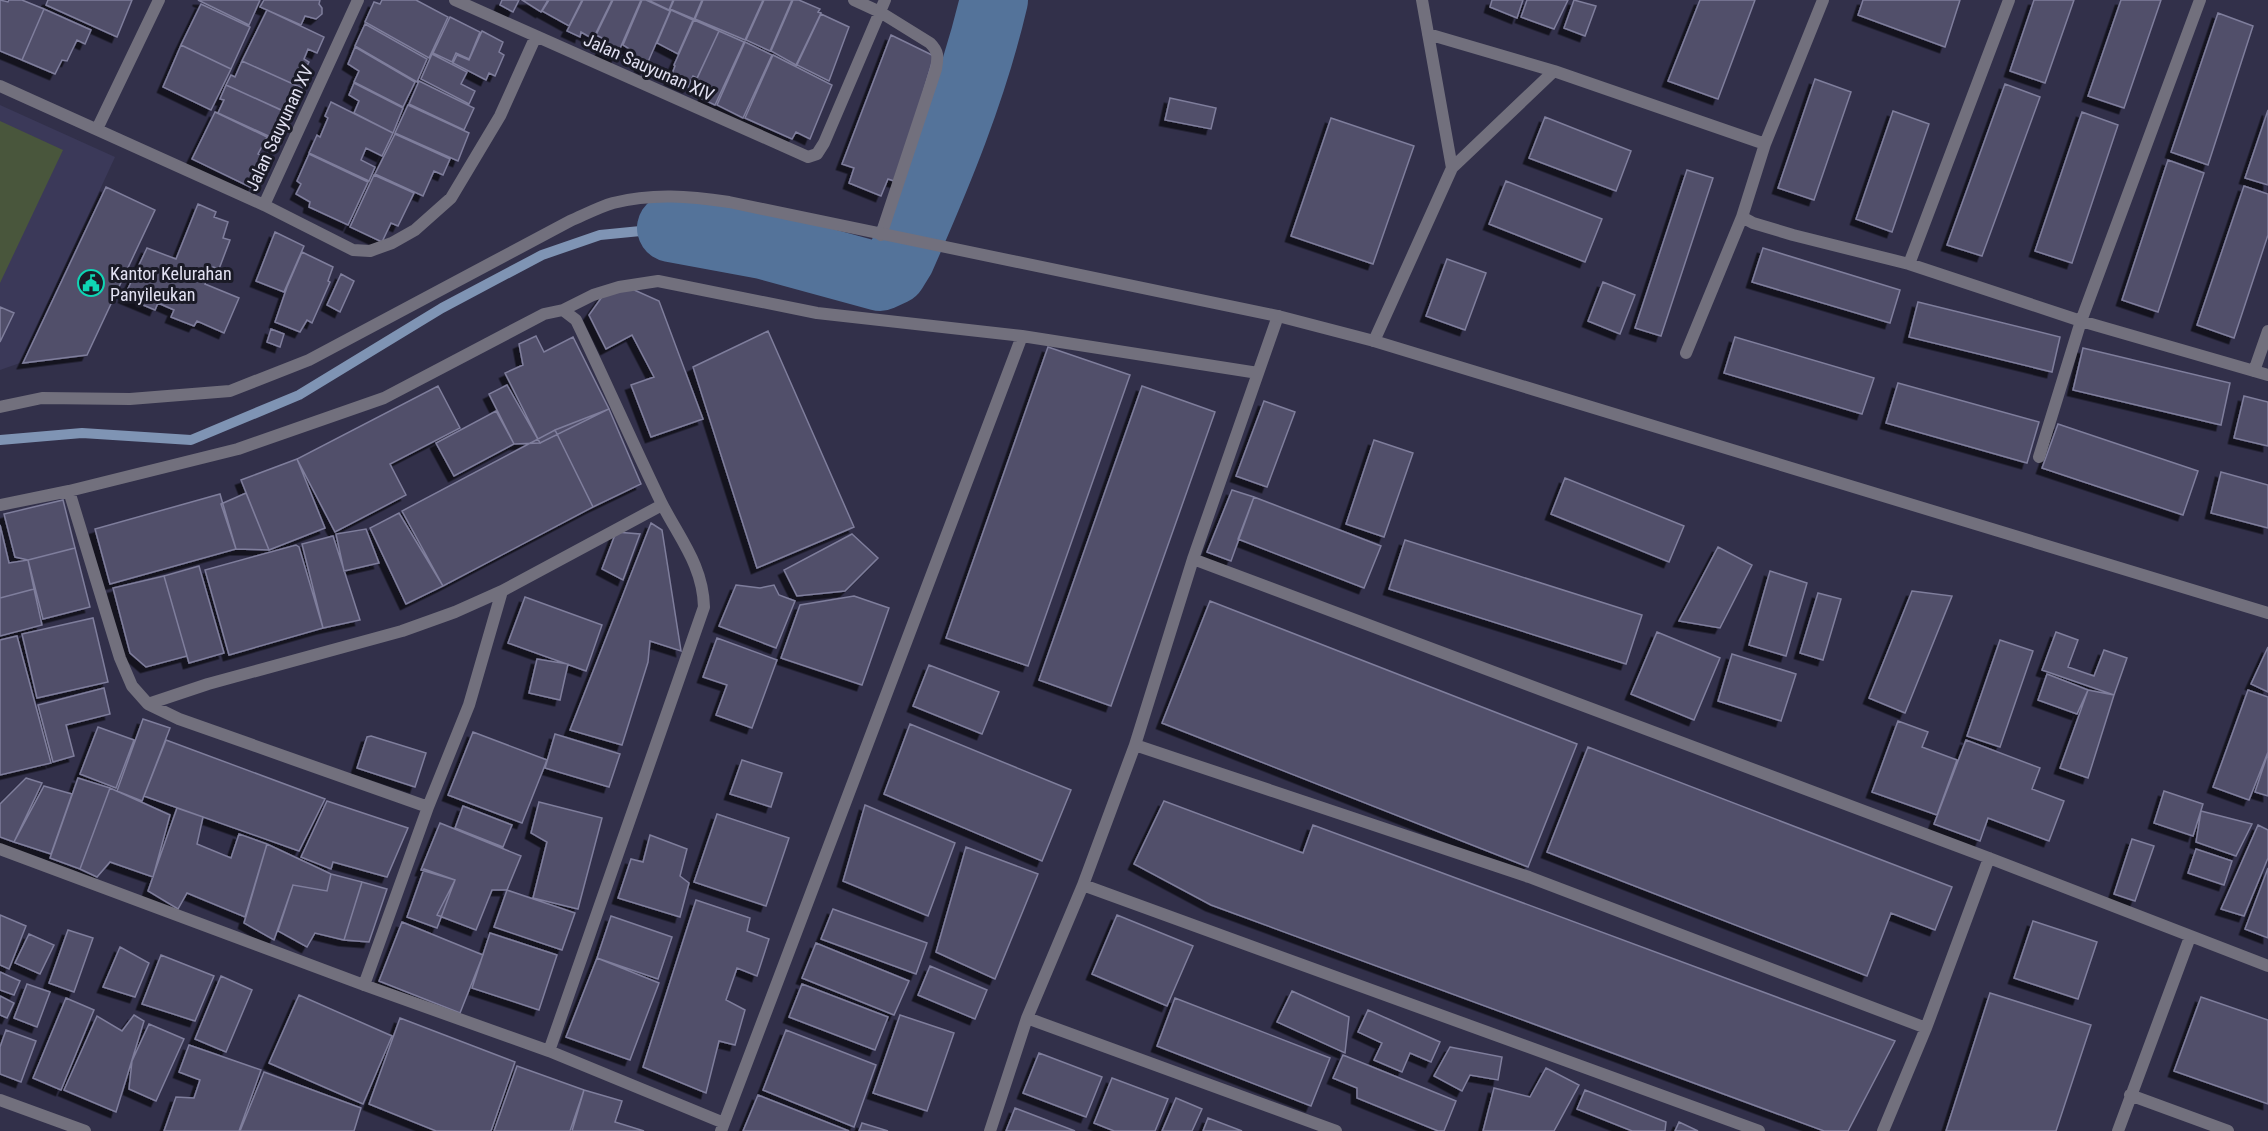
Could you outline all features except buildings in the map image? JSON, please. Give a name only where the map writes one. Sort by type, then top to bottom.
[{"type":"street","points":[[97,129],[159,0]]},
{"type":"street","name":"Jalan Sauyunan XV","points":[[0,86],[264,205],[358,0]]},
{"type":"street","name":"Jalan Sauyunan XIV","points":[[455,0],[808,157],[817,154],[824,143],[880,12]]},
{"type":"street","points":[[854,0],[880,12],[930,43],[937,50],[938,56],[936,69],[881,235]]},
{"type":"street","points":[[880,12],[885,0]]},
{"type":"street","points":[[1422,0],[1452,168]]},
{"type":"street","points":[[1686,353],[1742,217],[1765,144],[1823,0]]},
{"type":"street","points":[[1909,264],[2009,0]]},
{"type":"street","points":[[2039,457],[2081,321],[2200,0]]},
{"type":"street","points":[[1428,34],[1554,71],[1765,144]]},
{"type":"street","points":[[264,205],[352,250],[370,251],[392,243],[415,230],[451,198],[500,116],[536,36]]},
{"type":"street","points":[[1374,340],[1452,168],[1554,71]]},
{"type":"street","points":[[0,407],[42,398],[130,399],[230,391],[309,360],[570,221],[611,204],[650,196],[688,196],[729,202],[1278,316],[1374,340],[2268,613]]},
{"type":"street","points":[[1742,217],[1753,223],[1792,235],[1909,264],[2081,321],[2268,375]]},
{"type":"street","points":[[0,505],[69,491],[238,449],[384,398],[544,314],[563,310],[593,295],[619,287],[658,281],[817,313],[1022,336],[1258,373]]},
{"type":"street","points":[[549,1051],[705,607],[704,588],[689,550],[662,505],[576,320],[563,310]]},
{"type":"street","points":[[990,1131],[1027,1018],[1083,885],[1135,745],[1193,559],[1278,316]]},
{"type":"street","points":[[2254,371],[2268,331]]},
{"type":"street","points":[[0,849],[364,985],[549,1051],[723,1127],[1022,336]]},
{"type":"street","points":[[69,491],[120,658],[132,686],[148,704],[179,719],[428,807]]},
{"type":"street","points":[[148,704],[208,684],[402,631],[455,612],[502,591],[662,505]]},
{"type":"street","points":[[1193,559],[1989,858],[2268,966]]},
{"type":"street","points":[[364,985],[428,807],[469,705],[502,591]]},
{"type":"street","points":[[1135,745],[1529,877],[1926,1028]]},
{"type":"street","points":[[1882,1131],[1926,1028],[1989,858]]},
{"type":"street","points":[[1083,885],[1759,1131]]},
{"type":"street","points":[[2118,1131],[2190,937]]},
{"type":"street","points":[[1027,1018],[1336,1131]]},
{"type":"street","points":[[2130,1095],[2228,1131]]},
{"type":"street","points":[[0,1100],[86,1131]]},
{"type":"shaded area","points":[[0,105],[115,157],[20,363],[0,370]]},
{"type":"green space","points":[[0,121],[63,150],[0,283]]},
{"type":"waterway","points":[[671,228],[763,245],[880,277],[893,271],[915,226],[954,131],[976,66],[994,0]]},
{"type":"waterway","points":[[0,440],[82,433],[191,440],[299,395],[442,308],[542,255],[600,235],[671,228]]},
{"type":"place","name":"Kantor Kelurahan Panyileukan","points":[[91,283]]}]
